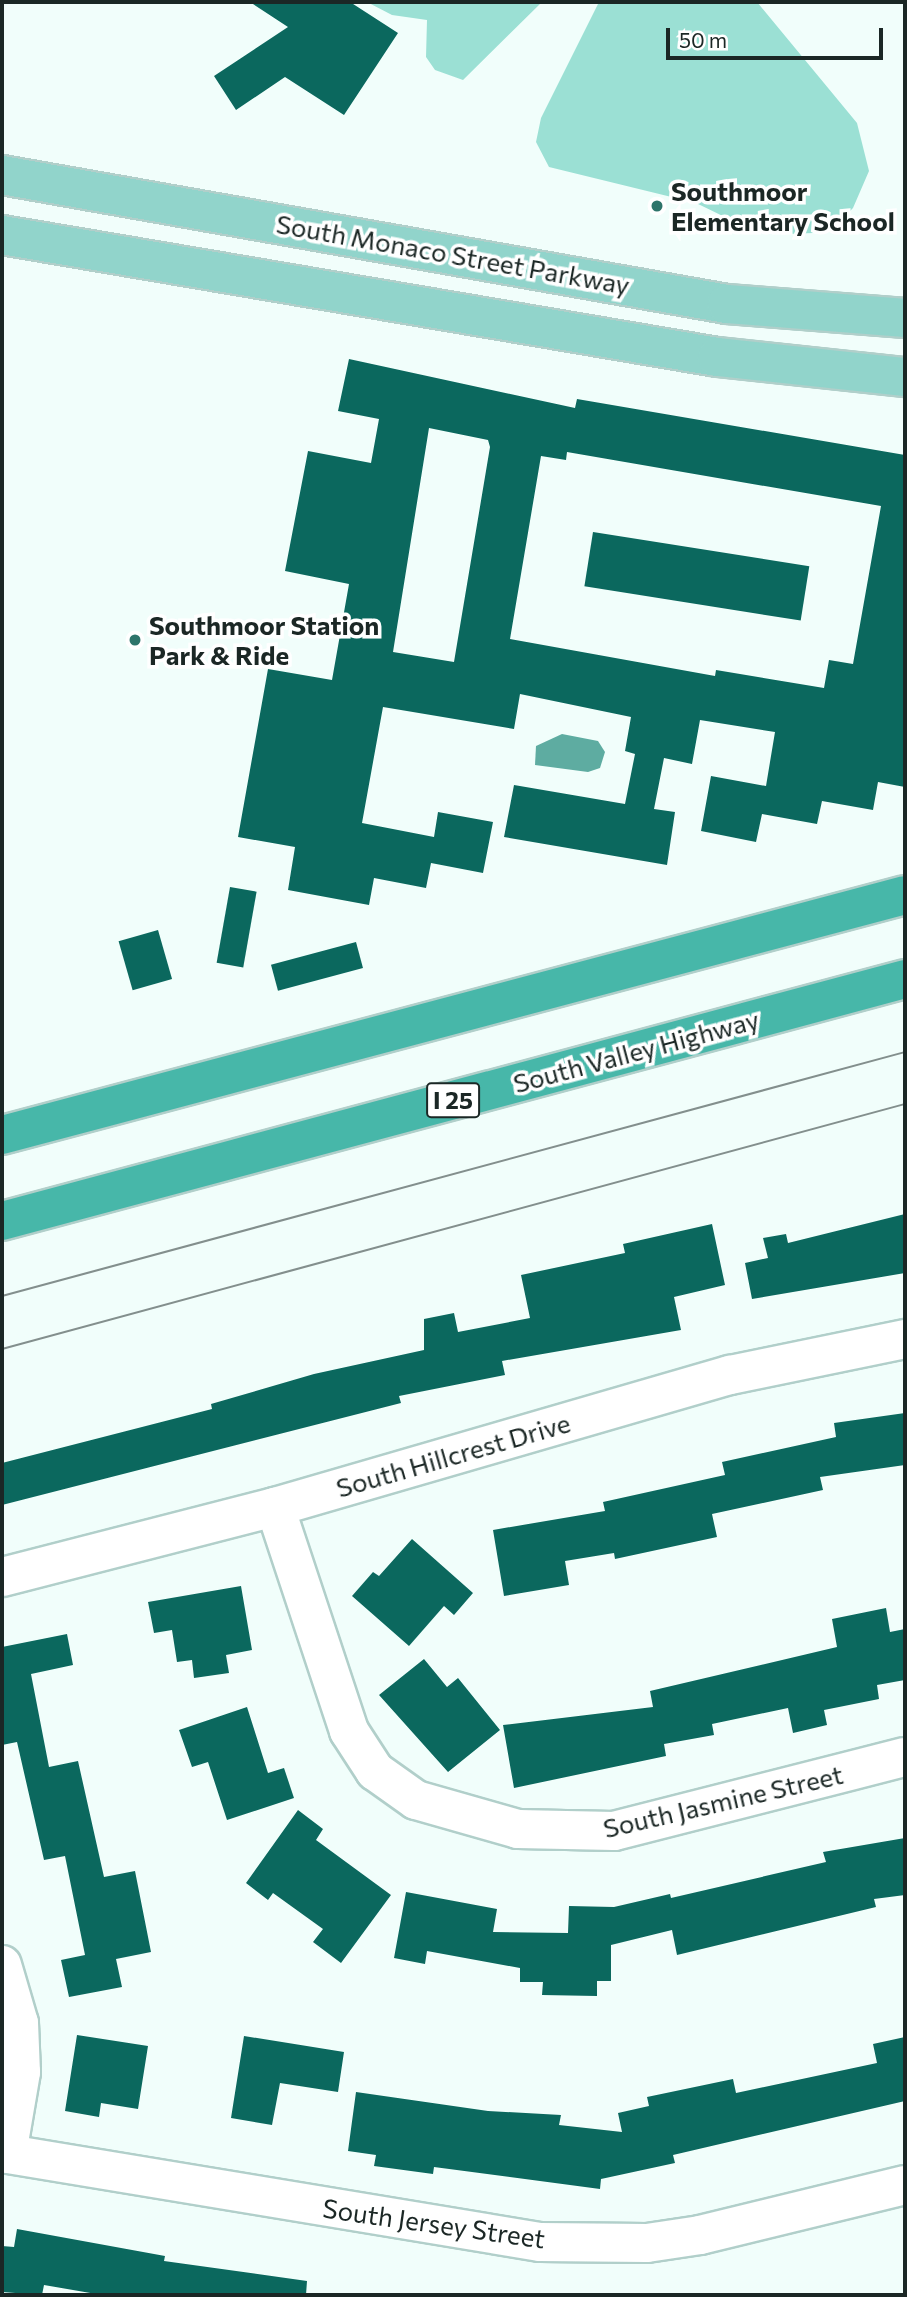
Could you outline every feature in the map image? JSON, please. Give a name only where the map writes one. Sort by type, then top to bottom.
[{"type":"highway","points":[[2,1135],[905,895]]},
{"type":"highway","name":"South Valley Highway","points":[[2,1221],[905,979]]},
{"type":"main road","name":"South Monaco Street Parkway","points":[[2,175],[727,304],[905,318]]},
{"type":"main road","points":[[2,235],[717,357],[905,376]]},
{"type":"street","name":"South Hillcrest Drive","points":[[2,1577],[275,1507],[730,1375],[905,1339]]},
{"type":"street","name":"South Jasmine Street","points":[[275,1507],[349,1731],[375,1771],[416,1800],[518,1829],[614,1831],[905,1757]]},
{"type":"street","points":[[2,1965],[19,2023],[20,2060],[4,2153]]},
{"type":"street","name":"South Jersey Street","points":[[4,2153],[540,2242],[647,2242],[700,2235],[905,2185]]},
{"type":"shaded area","points":[[367,2],[542,2],[463,80],[435,70],[426,57],[427,20],[392,15]]},
{"type":"shaded area","points":[[599,2],[757,2],[857,123],[869,171],[853,208],[838,223],[813,233],[787,234],[731,220],[696,203],[549,167],[536,142],[541,118]]},
{"type":"shaded area","points":[[562,734],[598,741],[605,752],[600,768],[588,772],[535,765],[536,746]]},
{"type":"building","points":[[250,2],[350,2],[398,33],[344,115],[285,77],[236,110],[214,76],[288,27]]},
{"type":"building","points":[[349,359],[575,408],[577,399],[905,455],[905,787],[878,782],[873,810],[822,801],[817,824],[762,814],[756,842],[701,831],[711,776],[766,786],[775,732],[700,720],[692,764],[664,758],[654,809],[675,812],[667,865],[504,837],[514,785],[625,804],[635,754],[625,751],[631,717],[520,694],[514,729],[383,707],[362,823],[434,837],[438,812],[493,822],[483,873],[431,863],[426,888],[374,878],[369,905],[288,890],[295,847],[238,837],[268,669],[332,680],[349,584],[285,571],[308,451],[371,463],[379,419],[338,411]],"holes":[[[429,428],[488,440],[490,447],[454,662],[393,652]],[[567,452],[881,506],[853,664],[829,660],[824,688],[716,670],[715,676],[510,639],[541,456],[566,460]]]},
{"type":"building","points":[[593,532],[809,566],[801,621],[584,586]]},
{"type":"building","points":[[230,887],[257,892],[243,968],[217,963]]},
{"type":"building","points":[[158,930],[172,979],[133,990],[119,941]]},
{"type":"building","points":[[356,942],[363,968],[278,991],[271,965]]},
{"type":"building","points":[[905,1214],[905,1273],[752,1299],[745,1263],[768,1258],[763,1238],[786,1234],[788,1243]]},
{"type":"building","points":[[712,1224],[725,1285],[674,1297],[681,1330],[502,1361],[505,1375],[399,1396],[401,1403],[2,1505],[2,1463],[212,1409],[211,1404],[314,1374],[424,1350],[424,1319],[454,1313],[458,1332],[530,1318],[521,1275],[625,1253],[623,1244]]},
{"type":"building","points":[[905,1413],[905,1465],[820,1477],[823,1490],[712,1514],[717,1537],[615,1559],[614,1553],[565,1561],[569,1585],[504,1596],[493,1530],[605,1511],[603,1502],[725,1475],[722,1462],[836,1437],[834,1423]]},
{"type":"building","points":[[412,1539],[473,1593],[454,1615],[444,1606],[409,1646],[352,1596],[373,1572],[379,1576]]},
{"type":"building","points":[[241,1586],[252,1650],[226,1655],[229,1673],[194,1678],[192,1660],[177,1662],[172,1630],[154,1633],[148,1602]]},
{"type":"building","points":[[886,1608],[890,1632],[905,1629],[905,1680],[877,1685],[879,1699],[824,1710],[827,1725],[793,1733],[788,1708],[712,1724],[714,1735],[664,1744],[666,1756],[514,1788],[503,1725],[653,1707],[650,1691],[837,1647],[832,1619]]},
{"type":"building","points":[[67,1634],[73,1665],[31,1674],[49,1767],[78,1761],[104,1877],[135,1871],[151,1952],[116,1959],[122,1987],[69,1997],[61,1960],[85,1955],[65,1856],[44,1860],[17,1742],[2,1745],[2,1647]]},
{"type":"building","points":[[424,1659],[447,1687],[458,1678],[500,1730],[448,1772],[379,1695]]},
{"type":"building","points":[[247,1707],[268,1773],[284,1768],[294,1798],[227,1820],[208,1762],[192,1767],[179,1730]]},
{"type":"building","points":[[298,1810],[323,1829],[316,1840],[391,1895],[341,1963],[313,1942],[323,1929],[273,1893],[268,1900],[246,1883]]},
{"type":"building","points":[[905,1838],[905,1895],[874,1899],[876,1907],[677,1955],[672,1930],[611,1945],[611,1981],[597,1981],[597,1996],[542,1995],[543,1982],[520,1982],[520,1968],[427,1951],[425,1964],[394,1958],[406,1892],[497,1909],[493,1932],[568,1933],[569,1906],[614,1907],[670,1894],[671,1898],[826,1862],[823,1852]]},
{"type":"building","points":[[77,2035],[148,2046],[138,2109],[101,2103],[99,2117],[65,2111]]},
{"type":"building","points":[[244,2036],[344,2052],[338,2092],[280,2083],[272,2125],[231,2118]]},
{"type":"building","points":[[905,2037],[905,2101],[673,2155],[675,2163],[601,2179],[600,2189],[434,2167],[433,2174],[374,2166],[376,2155],[348,2151],[356,2092],[488,2111],[561,2115],[559,2125],[622,2132],[618,2113],[649,2106],[647,2097],[733,2079],[736,2093],[877,2063],[873,2044]]},
{"type":"building","points":[[17,2229],[165,2256],[164,2261],[307,2281],[306,2295],[102,2295],[44,2285],[42,2295],[2,2292],[2,2246],[14,2247]]},
{"type":"tram line","points":[[2,1296],[905,1052]]},
{"type":"tram line","points":[[2,1349],[905,1104]]},
{"type":"place","name":"Southmoor Elementary School","points":[[657,206]]},
{"type":"place","name":"Southmoor Station Park & Ride","points":[[135,640]]}]
